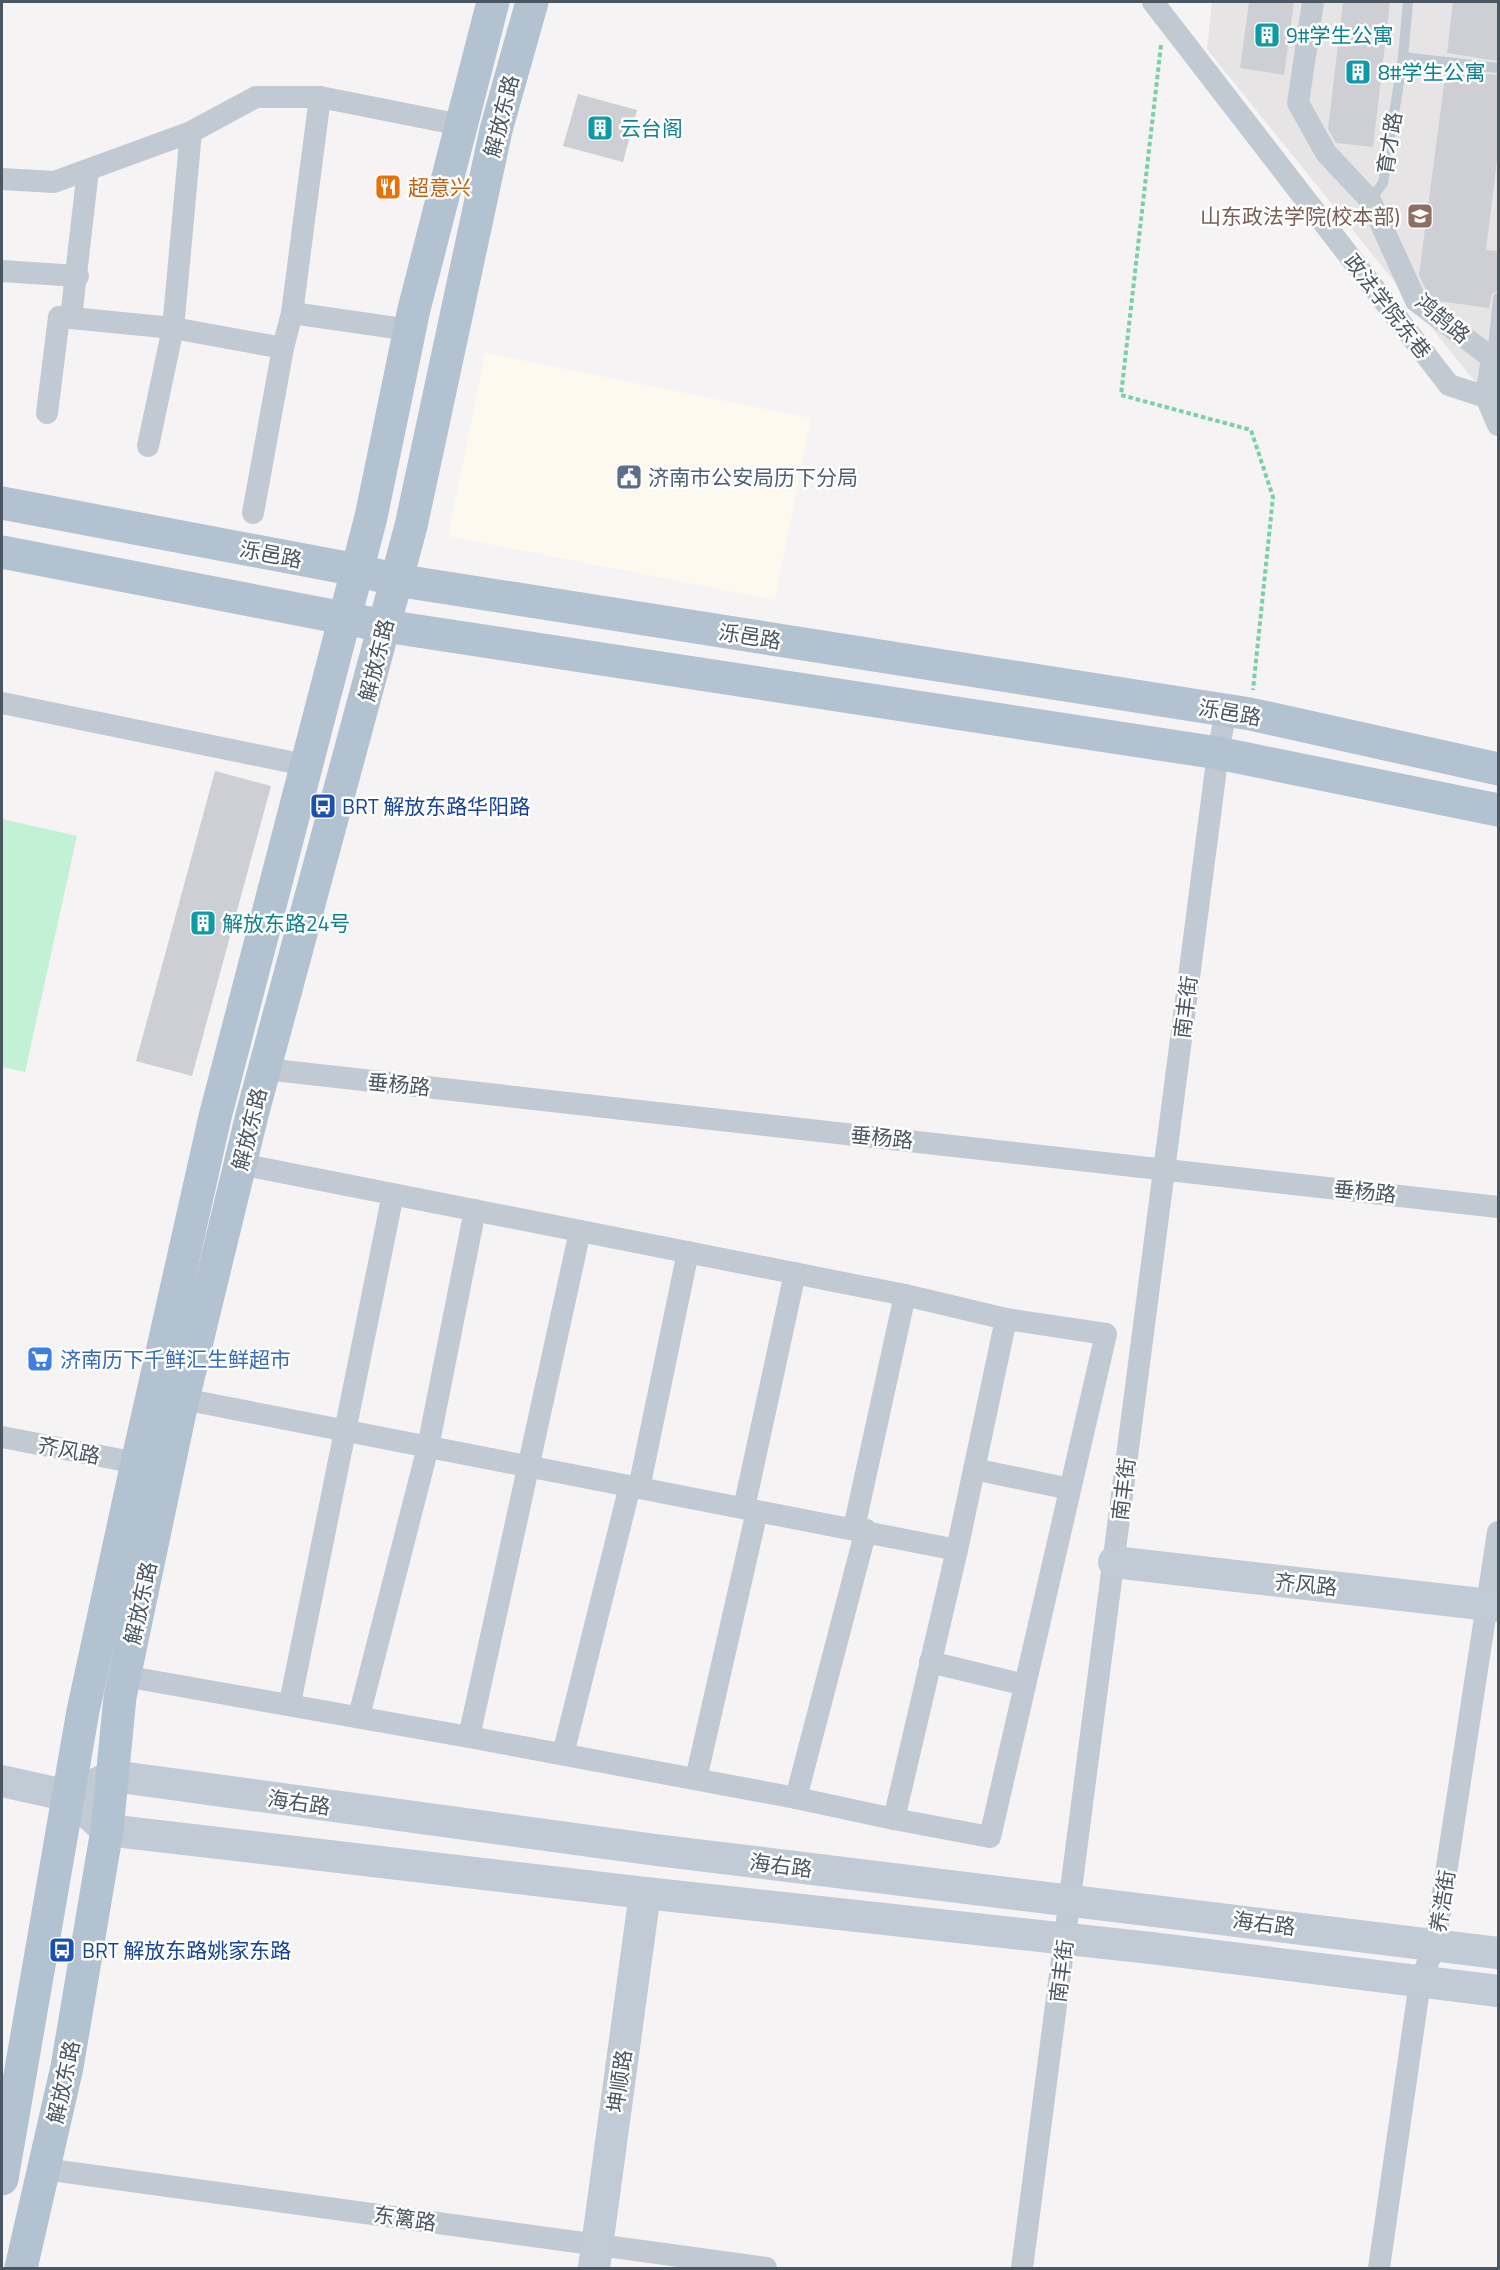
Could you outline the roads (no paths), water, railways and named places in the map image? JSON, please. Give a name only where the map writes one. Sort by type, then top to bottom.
[{"type":"main road","name":"解放东路","points":[[2,2179],[83,1710],[215,1117],[357,570],[410,330],[493,2]]},
{"type":"main road","name":"解放东路","points":[[21,2268],[68,2067],[106,1830],[124,1676],[183,1399],[240,1164],[411,526],[496,130],[532,2]]},
{"type":"main road","name":"泺邑路","points":[[2,503],[357,570],[396,580],[1238,712],[1498,769]]},
{"type":"main road","name":"泺邑路","points":[[2,552],[385,626],[1218,753],[1498,810]]},
{"type":"main road","name":"齐风路","points":[[1113,1562],[1493,1605]]},
{"type":"main road","points":[[69,1796],[112,1776]]},
{"type":"main road","name":"海右路","points":[[112,1776],[656,1850],[1498,1953]]},
{"type":"main road","points":[[2,1781],[69,1796],[106,1830]]},
{"type":"main road","name":"海右路","points":[[106,1830],[645,1893],[1065,1938],[1498,1991]]},
{"type":"main road","name":"坤顺路","points":[[595,2256],[645,1893]]},
{"type":"street","name":"政法学院东巷","points":[[1153,2],[1449,386],[1485,397]]},
{"type":"street","name":"育才路","points":[[1313,2],[1298,103],[1326,153],[1370,200]]},
{"type":"street","points":[[2,180],[54,182],[191,132],[256,98],[320,97],[461,125]]},
{"type":"street","points":[[253,513],[283,348],[292,312],[320,97]]},
{"type":"street","points":[[148,446],[173,328],[191,132]]},
{"type":"street","points":[[71,318],[78,276],[88,170]]},
{"type":"street","name":"鸿鹄路","points":[[1370,200],[1416,301],[1495,358]]},
{"type":"street","points":[[2,271],[78,276]]},
{"type":"street","points":[[292,312],[410,330]]},
{"type":"street","points":[[47,413],[58,316],[173,328],[283,348]]},
{"type":"street","points":[[1495,358],[1485,397],[1498,425]]},
{"type":"street","points":[[2,703],[305,765]]},
{"type":"street","name":"南丰街","points":[[1022,2268],[1218,753],[1238,712]]},
{"type":"street","name":"垂杨路","points":[[265,1069],[1498,1207]]},
{"type":"street","points":[[124,1676],[290,1703],[796,1798],[990,1837],[1106,1334],[1006,1319],[905,1295],[240,1164]]},
{"type":"street","points":[[290,1703],[393,1194]]},
{"type":"street","points":[[359,1716],[428,1447],[475,1210]]},
{"type":"street","points":[[469,1737],[580,1231]]},
{"type":"street","points":[[563,1754],[634,1487],[688,1252]]},
{"type":"street","points":[[696,1779],[751,1509],[795,1273]]},
{"type":"street","points":[[796,1798],[860,1529],[905,1295]]},
{"type":"street","points":[[894,1819],[957,1550],[1006,1319]]},
{"type":"street","points":[[183,1399],[860,1529],[957,1550]]},
{"type":"street","name":"齐风路","points":[[2,1437],[137,1463]]},
{"type":"street","points":[[974,1470],[1070,1490]]},
{"type":"street","name":"养浩街","points":[[1379,2268],[1420,1982],[1435,1945],[1493,1605],[1498,1532]]},
{"type":"street","points":[[930,1662],[1025,1685]]},
{"type":"street","name":"东篱路","points":[[44,2169],[595,2256],[766,2268]]},
{"type":"lane","name":"育才路","points":[[1370,200],[1383,183],[1403,57],[1408,2]]},
{"type":"lane","points":[[1403,57],[1498,68]]},
{"type":"lane","points":[[1495,358],[1498,298]]},
{"type":"place","name":"9#学生公寓","points":[[1267,35]]},
{"type":"place","name":"8#学生公寓","points":[[1358,72]]},
{"type":"place","name":"云台阁","points":[[600,128]]},
{"type":"place","name":"超意兴","points":[[388,187]]},
{"type":"place","name":"山东政法学院(校本部)","points":[[1420,216]]},
{"type":"place","name":"济南市公安局历下分局","points":[[629,477]]},
{"type":"place","name":"BRT 解放东路华阳路","points":[[323,806]]},
{"type":"place","name":"解放东路24号","points":[[203,923]]},
{"type":"place","name":"济南历下千鲜汇生鲜超市","points":[[40,1359]]},
{"type":"place","name":"BRT 解放东路姚家东路","points":[[62,1950]]}]
